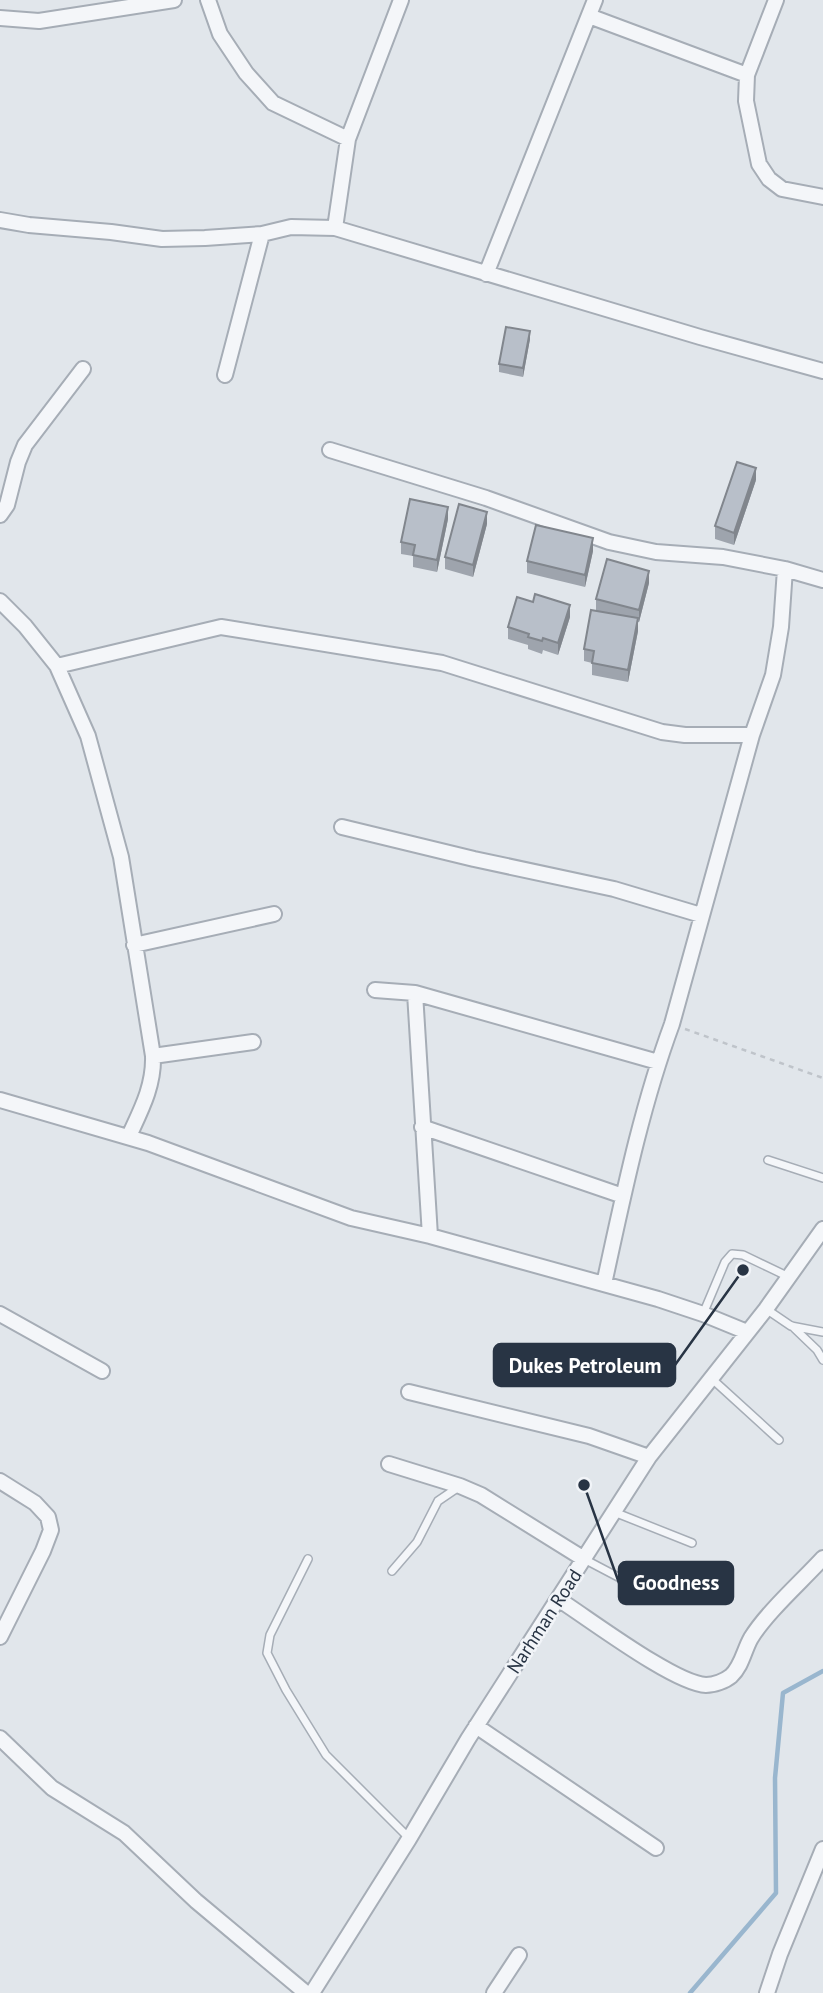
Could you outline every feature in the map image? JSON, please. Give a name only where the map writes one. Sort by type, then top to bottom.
[{"type":"street","points":[[0,18],[39,21],[174,0]]},
{"type":"street","points":[[208,0],[220,34],[246,73],[273,103],[348,139]]},
{"type":"street","points":[[335,228],[348,139],[401,0]]},
{"type":"street","points":[[486,274],[595,0]]},
{"type":"street","points":[[776,0],[747,75],[746,101],[759,164],[768,179],[782,189],[823,197]]},
{"type":"street","points":[[589,16],[747,75]]},
{"type":"street","points":[[0,220],[162,239],[262,234],[291,227],[335,228],[823,371]]},
{"type":"street","points":[[225,375],[262,234]]},
{"type":"street","points":[[0,515],[8,505],[25,445],[83,369]]},
{"type":"street","points":[[330,450],[486,498],[609,542],[656,552],[723,557],[785,569],[823,580]]},
{"type":"street","points":[[604,1284],[623,1196],[658,1062],[672,1024],[752,735],[773,675],[785,569]]},
{"type":"street","points":[[0,601],[25,626],[57,666],[88,736],[121,857],[153,1056],[149,1091],[129,1136]]},
{"type":"street","points":[[57,666],[221,627],[442,663],[662,732],[685,735],[752,735]]},
{"type":"street","points":[[342,827],[602,886],[702,915]]},
{"type":"street","points":[[134,945],[274,914]]},
{"type":"street","points":[[375,990],[415,993],[658,1062]]},
{"type":"street","points":[[415,993],[430,1236]]},
{"type":"street","points":[[153,1056],[253,1042]]},
{"type":"street","points":[[0,1100],[129,1136],[351,1218],[430,1236],[604,1284],[702,1314],[747,1332]]},
{"type":"street","points":[[422,1127],[623,1196]]},
{"type":"street","name":"Narhman Road","points":[[312,1993],[476,1726],[649,1457],[766,1309],[823,1229]]},
{"type":"street","points":[[0,1314],[102,1371]]},
{"type":"street","points":[[409,1391],[589,1436],[649,1457]]},
{"type":"street","points":[[389,1464],[481,1494],[584,1559]]},
{"type":"street","points":[[0,1480],[36,1503],[48,1517],[51,1530],[0,1637]]},
{"type":"street","points":[[558,1599],[669,1672],[706,1685],[720,1683],[732,1675],[761,1626],[823,1558]]},
{"type":"street","points":[[476,1726],[656,1848]]},
{"type":"street","points":[[0,1738],[52,1788],[124,1833],[196,1901],[306,1993]]},
{"type":"street","points":[[767,1993],[823,1849]]},
{"type":"street","points":[[494,1993],[519,1955]]},
{"type":"lane","points":[[768,1160],[823,1178]]},
{"type":"lane","points":[[702,1314],[725,1262],[732,1254],[743,1255],[789,1278]]},
{"type":"lane","points":[[766,1309],[791,1326],[817,1350],[823,1360]]},
{"type":"lane","points":[[791,1326],[823,1332]]},
{"type":"lane","points":[[711,1378],[779,1440]]},
{"type":"lane","points":[[393,1572],[418,1542],[438,1501],[460,1486]]},
{"type":"lane","points":[[614,1512],[692,1544]]},
{"type":"lane","points":[[309,1559],[270,1635],[267,1653],[326,1755],[409,1839]]},
{"type":"lane","points":[[584,1559],[660,1599]]},
{"type":"path","points":[[672,1024],[729,1047],[823,1078]]},
{"type":"building","points":[[506,327],[530,331],[523,368],[499,364]]},
{"type":"building","points":[[737,462],[756,468],[734,533],[715,526]]},
{"type":"building","points":[[410,499],[448,507],[437,560],[413,555],[415,545],[401,542]]},
{"type":"building","points":[[459,504],[487,512],[473,565],[445,557]]},
{"type":"building","points":[[536,525],[593,538],[585,575],[527,561]]},
{"type":"building","points":[[607,559],[649,571],[639,610],[596,599]]},
{"type":"building","points":[[535,594],[570,605],[558,643],[528,637],[529,634],[508,627],[517,597],[533,602]]},
{"type":"building","points":[[591,610],[638,618],[628,670],[592,663],[594,651],[584,649]]},
{"type":"waterway","points":[[690,1993],[776,1893],[775,1778],[783,1693],[823,1671]]},
{"type":"place","name":"Dukes Petroleum","points":[[743,1270]]},
{"type":"place","name":"Goodness","points":[[584,1485]]}]
